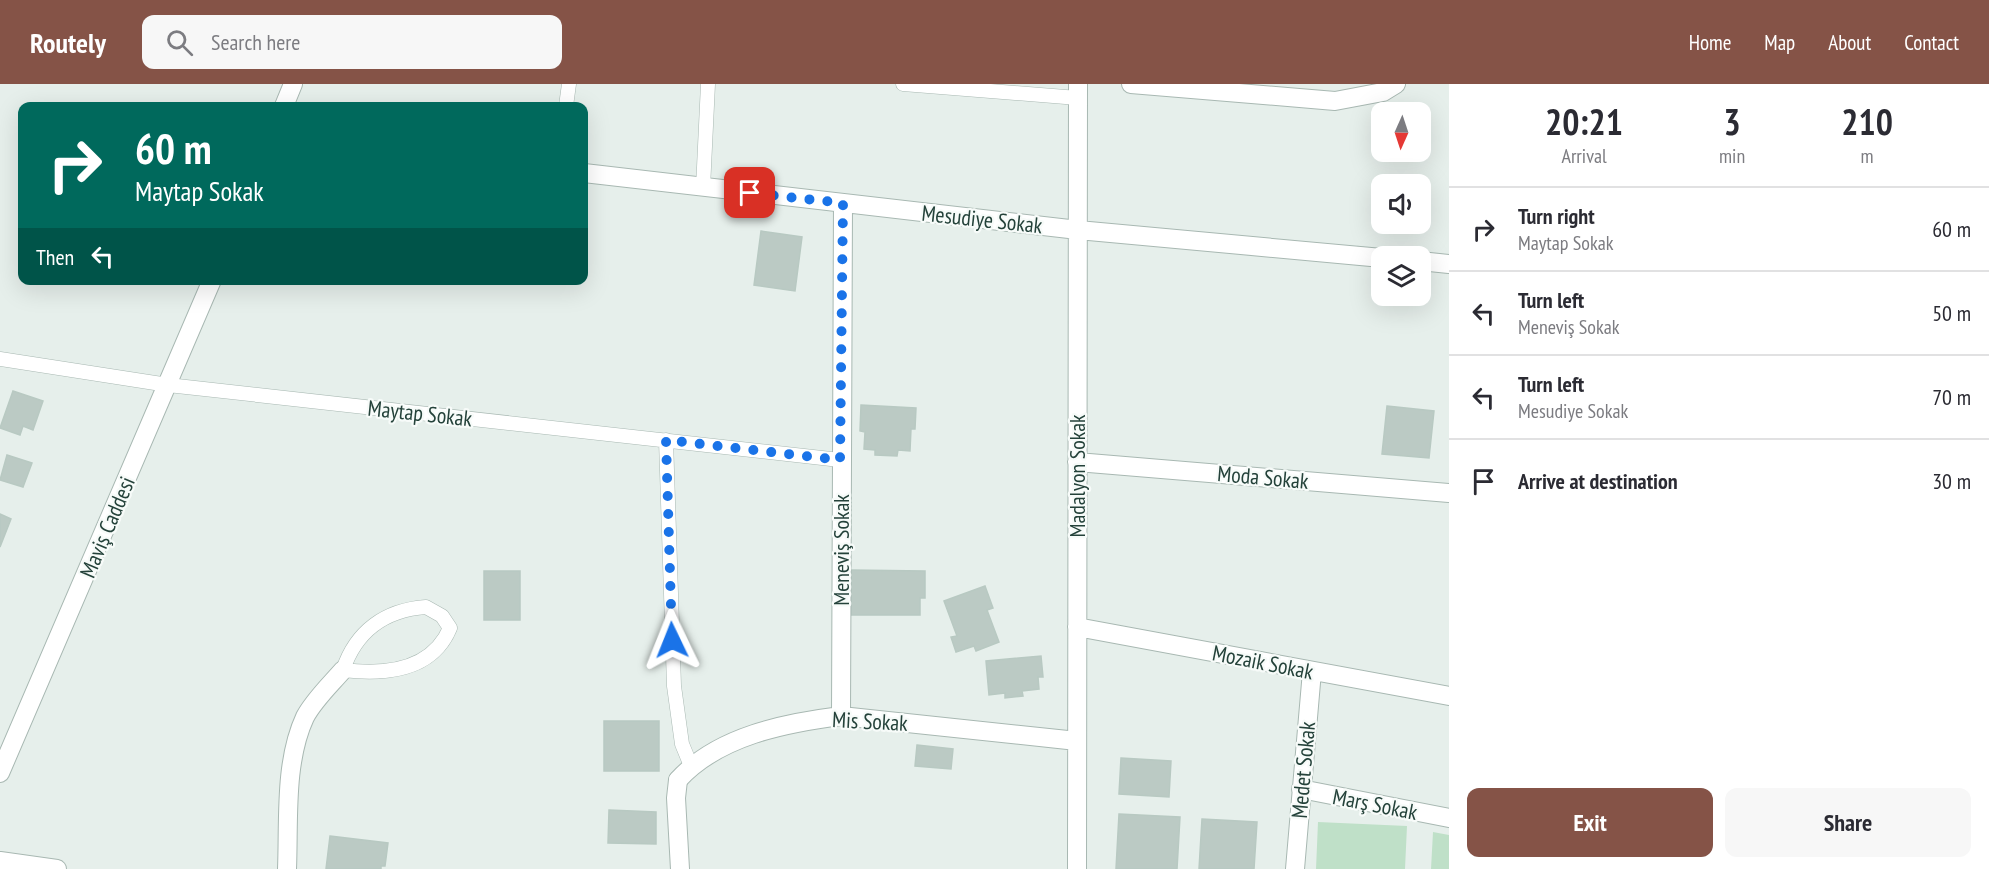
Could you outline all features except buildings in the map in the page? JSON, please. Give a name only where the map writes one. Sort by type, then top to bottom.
[{"type":"street","points":[[286,102],[293,84]]},
{"type":"street","points":[[1131,84],[1335,102],[1383,92],[1396,84]]},
{"type":"street","name":"Madalyon Sokak","points":[[1077,869],[1078,91]]},
{"type":"street","name":"Mesudiye Sokak","points":[[588,174],[1078,230],[1371,257]]},
{"type":"street","name":"Meneviş Sokak","points":[[841,716],[840,460],[843,203]]},
{"type":"street","points":[[1431,262],[1449,264]]},
{"type":"street","name":"Maviş Caddesi","points":[[0,773],[7,738],[168,385],[210,285]]},
{"type":"street","name":"Moda Sokak","points":[[1077,462],[1449,493]]},
{"type":"street","name":"Mozaik Sokak","points":[[1077,627],[1449,696]]},
{"type":"street","points":[[287,869],[290,788],[298,738],[305,717],[343,670]]},
{"type":"street","name":"Medet Sokak","points":[[1295,869],[1312,671]]},
{"type":"street","name":"Mis Sokak","points":[[680,869],[676,798],[678,780],[691,766],[724,745],[754,735],[808,720],[841,716],[1077,741]]},
{"type":"street","name":"Marş Sokak","points":[[1301,789],[1449,819]]},
{"type":"street","points":[[0,861],[57,869]]},
{"type":"lane","points":[[567,102],[569,84]]},
{"type":"lane","points":[[703,188],[708,84]]},
{"type":"lane","points":[[903,84],[1078,91]]},
{"type":"lane","name":"Maytap Sokak","points":[[0,359],[168,385],[840,460]]},
{"type":"lane","points":[[666,440],[674,686],[682,744],[691,766]]},
{"type":"lane","points":[[426,607],[442,616],[450,628],[445,641],[433,655],[413,664],[364,673],[343,670],[349,651],[363,632],[388,615],[409,608],[426,607]]},
{"type":"green space","points":[[1318,822],[1407,826],[1405,869],[1316,869]]},
{"type":"green space","points":[[1433,832],[1449,835],[1449,869],[1431,869]]},
{"type":"route","points":[[672,640],[666,440],[840,460],[843,203],[750,193]]}]
